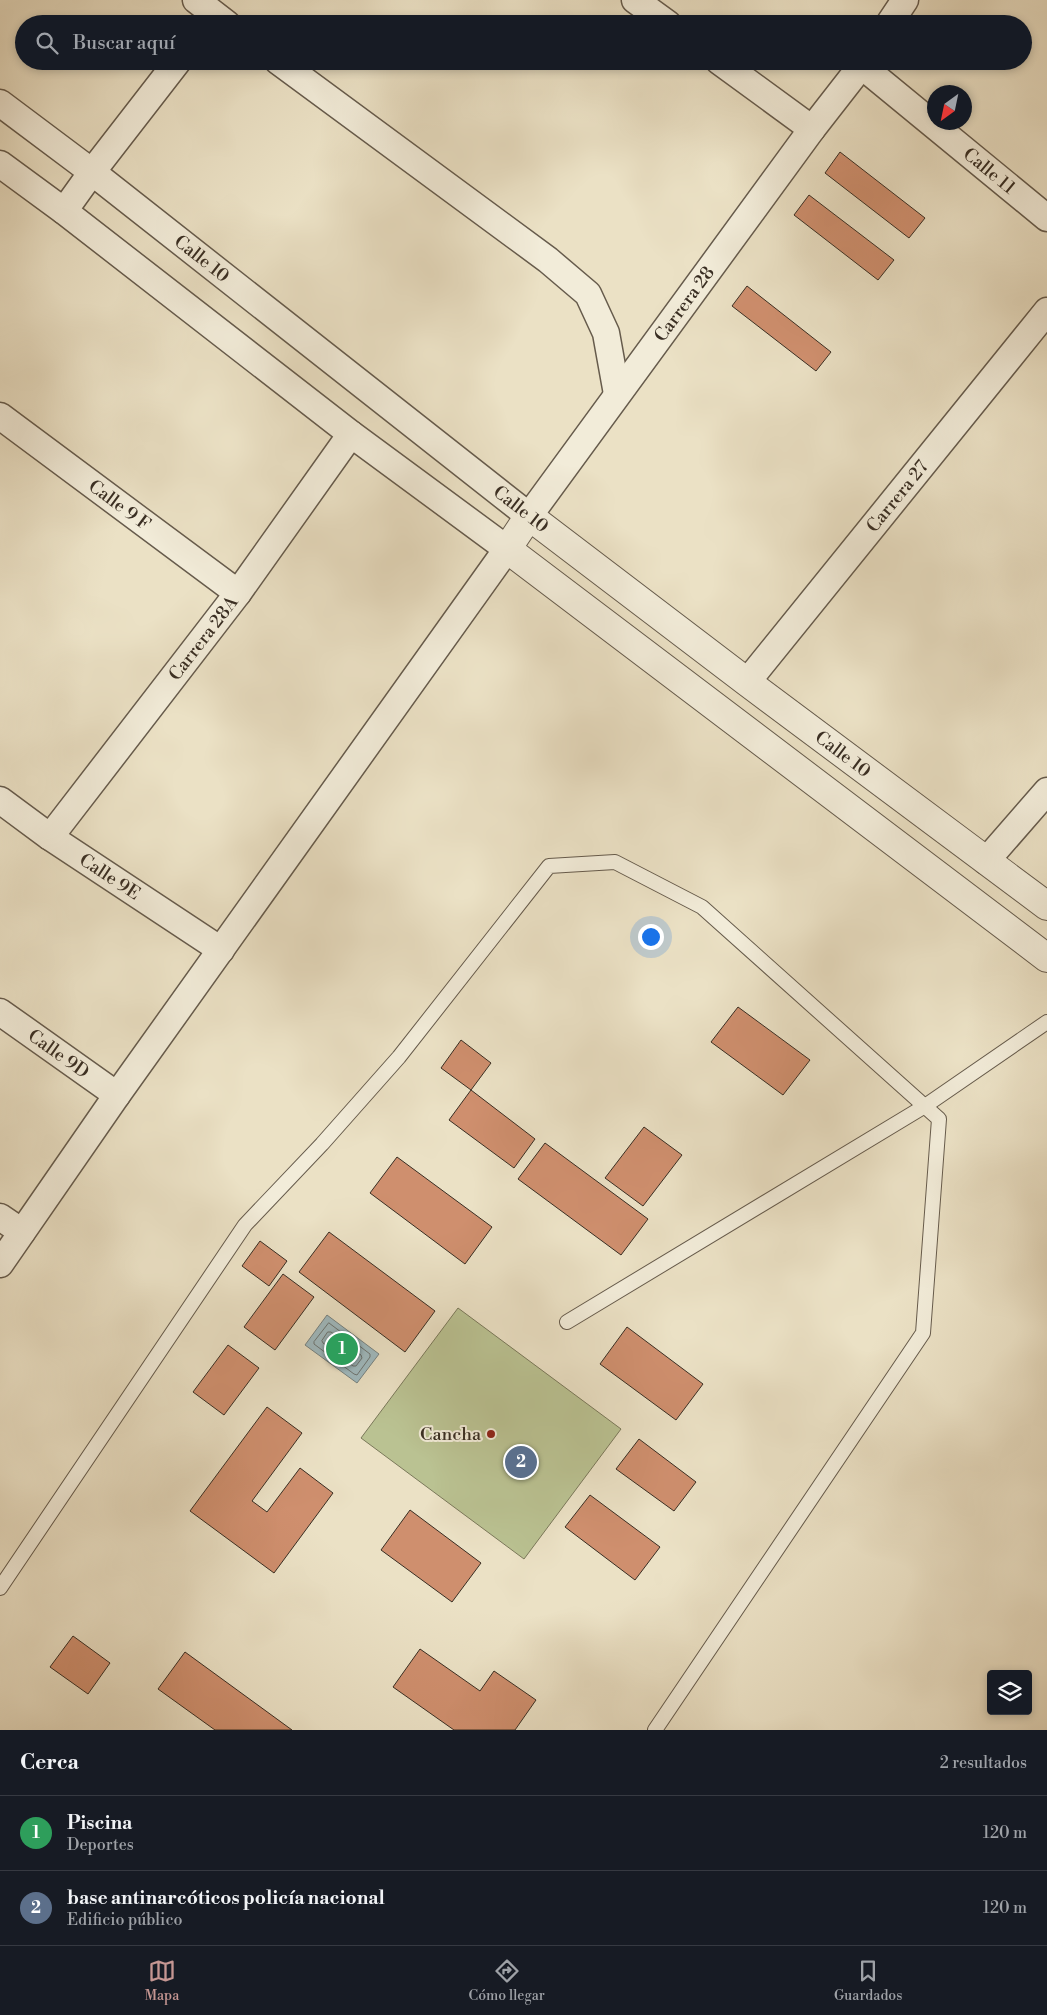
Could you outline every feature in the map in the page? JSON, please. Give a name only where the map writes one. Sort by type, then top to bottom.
[{"type":"street","points":[[635,0],[656,15]]},
{"type":"street","points":[[894,15],[903,0]]},
{"type":"street","points":[[64,212],[92,172],[171,70]]},
{"type":"street","points":[[290,70],[548,260],[588,294],[606,333],[618,394]]},
{"type":"street","points":[[731,70],[812,129]]},
{"type":"street","name":"Carrera 28","points":[[507,549],[529,516],[812,129],[858,70]]},
{"type":"street","name":"Calle 11","points":[[870,70],[1047,218]]},
{"type":"street","name":"Calle 10","points":[[0,103],[92,172],[529,516],[1047,906]]},
{"type":"street","points":[[0,164],[350,434],[507,549],[1047,958]]},
{"type":"street","name":"Carrera 27","points":[[747,682],[1047,311]]},
{"type":"street","name":"Calle 9 F","points":[[0,416],[238,593]]},
{"type":"street","name":"Carrera 28A","points":[[50,838],[238,593],[350,434]]},
{"type":"street","points":[[0,1264],[117,1095],[507,549]]},
{"type":"street","points":[[986,861],[1047,791]]},
{"type":"street","name":"Calle 9E","points":[[0,800],[50,838],[222,950]]},
{"type":"street","name":"Calle 9D","points":[[0,1012],[117,1095]]},
{"type":"street","points":[[0,1216],[22,1232]]},
{"type":"lane","points":[[0,1588],[245,1225],[322,1144],[398,1057],[550,866],[615,862],[702,907],[939,1119],[923,1333],[655,1730]]},
{"type":"lane","points":[[567,1322],[926,1106],[1047,1022]]},
{"type":"green space","name":"Cancha","points":[[458,1308],[621,1429],[524,1559],[361,1438]]},
{"type":"water","points":[[327,1315],[379,1354],[357,1383],[305,1345]]},
{"type":"building","points":[[840,152],[925,218],[909,238],[825,173]]},
{"type":"building","points":[[809,195],[894,260],[878,280],[794,215]]},
{"type":"building","points":[[747,286],[831,352],[816,371],[732,306]]},
{"type":"building","points":[[738,1007],[810,1060],[783,1095],[711,1042]]},
{"type":"building","points":[[461,1040],[491,1063],[471,1090],[441,1068]]},
{"type":"building","points":[[471,1090],[535,1139],[514,1168],[449,1120]]},
{"type":"building","points":[[644,1127],[682,1155],[643,1206],[605,1178]]},
{"type":"building","points":[[545,1143],[648,1219],[621,1255],[518,1179]]},
{"type":"building","points":[[397,1157],[492,1227],[465,1264],[370,1193]]},
{"type":"building","points":[[329,1232],[435,1311],[405,1352],[299,1272]]},
{"type":"building","points":[[260,1241],[287,1261],[269,1286],[242,1266]]},
{"type":"building","points":[[283,1274],[314,1297],[275,1350],[244,1327]]},
{"type":"building","points":[[627,1327],[703,1384],[676,1420],[600,1364]]},
{"type":"building","points":[[228,1345],[259,1368],[224,1415],[193,1392]]},
{"type":"building","points":[[267,1407],[302,1433],[252,1501],[267,1512],[300,1468],[333,1493],[274,1573],[190,1511]]},
{"type":"building","points":[[639,1439],[696,1482],[674,1511],[616,1469]]},
{"type":"building","points":[[590,1495],[660,1547],[635,1580],[565,1527]]},
{"type":"building","points":[[410,1510],[481,1563],[452,1602],[381,1550]]},
{"type":"building","points":[[73,1636],[110,1663],[88,1694],[50,1667]]},
{"type":"building","points":[[420,1649],[480,1691],[494,1671],[536,1700],[515,1730],[454,1730],[393,1687]]},
{"type":"building","points":[[185,1652],[292,1730],[215,1730],[158,1689]]},
{"type":"place","name":"Piscina","points":[[342,1349]]},
{"type":"place","name":"Cancha","points":[[491,1434]]},
{"type":"place","name":"base antinarcóticos policía nacional","points":[[521,1462]]}]
